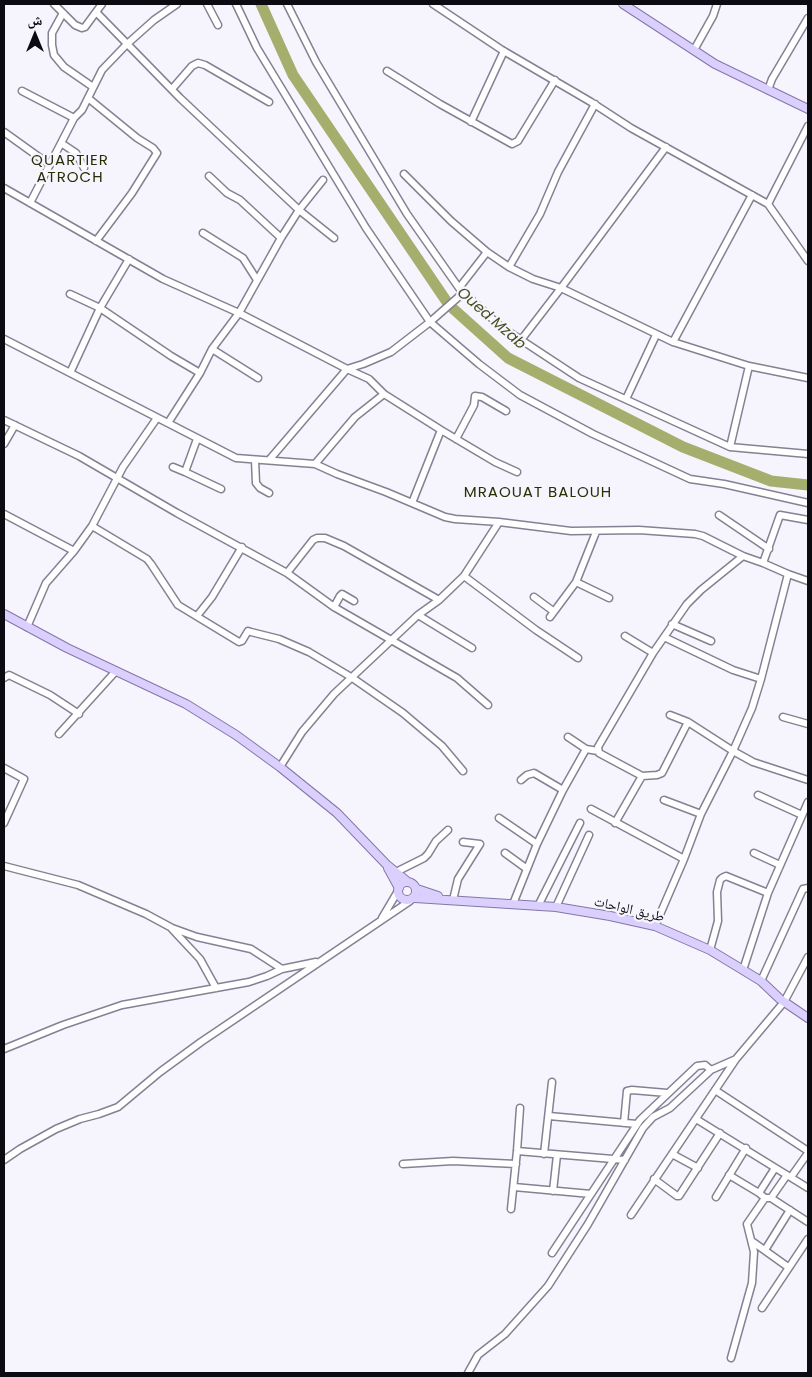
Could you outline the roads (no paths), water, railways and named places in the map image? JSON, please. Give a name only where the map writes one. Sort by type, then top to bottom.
[{"type":"main road","points":[[623,4],[715,64],[808,109]]},
{"type":"main road","points":[[4,614],[67,648],[186,704],[236,735],[336,813],[385,863],[408,882],[414,884],[417,889],[451,899]]},
{"type":"main road","points":[[385,863],[401,899],[451,899]]},
{"type":"main road","points":[[398,889],[402,883],[408,882]]},
{"type":"main road","points":[[412,899],[417,889]]},
{"type":"main road","name":"طريق الواحات","points":[[451,899],[556,908],[610,916],[655,926],[710,950],[761,981],[784,1002],[808,1018]]},
{"type":"street","points":[[54,4],[75,25],[82,28],[85,27],[102,4]]},
{"type":"street","points":[[30,203],[74,118],[82,110],[106,66],[154,20],[177,4]]},
{"type":"street","points":[[207,4],[218,25]]},
{"type":"street","points":[[236,4],[258,48],[366,228],[430,322],[479,364],[520,395],[593,434],[690,479],[724,484],[808,503]]},
{"type":"street","points":[[287,4],[326,82],[407,214],[461,290],[500,326],[579,378],[730,447],[808,454]]},
{"type":"street","points":[[434,4],[504,51],[666,148],[768,204],[808,262]]},
{"type":"street","points":[[694,50],[713,16],[717,4]]},
{"type":"street","points":[[96,12],[126,45],[299,210],[334,238]]},
{"type":"street","points":[[63,13],[52,33],[54,55],[64,67],[93,87]]},
{"type":"street","points":[[768,90],[772,79],[808,18]]},
{"type":"street","points":[[471,122],[504,51]]},
{"type":"street","points":[[172,89],[192,66],[198,63],[205,65],[270,102]]},
{"type":"street","points":[[387,72],[471,122],[514,144],[518,141],[555,80]]},
{"type":"street","points":[[22,91],[74,118]]},
{"type":"street","points":[[88,98],[157,153],[132,193],[96,241]]},
{"type":"street","points":[[509,267],[540,214],[576,136],[595,104]]},
{"type":"street","points":[[768,204],[808,126]]},
{"type":"street","points":[[4,132],[50,164]]},
{"type":"street","points":[[61,143],[76,152],[84,168]]},
{"type":"street","points":[[520,340],[562,288],[666,148]]},
{"type":"street","points":[[404,174],[486,252],[509,267],[533,279],[562,288],[673,342],[749,366],[808,378]]},
{"type":"street","points":[[209,176],[227,193],[240,200],[280,238]]},
{"type":"street","points":[[168,423],[200,373],[212,349],[239,313],[280,238],[323,180]]},
{"type":"street","points":[[4,188],[163,279],[239,313],[369,379],[384,394],[441,430],[495,462],[517,472]]},
{"type":"street","points":[[673,342],[752,195]]},
{"type":"street","points":[[203,232],[243,258],[257,280]]},
{"type":"street","points":[[270,459],[347,369],[391,352],[430,322],[461,290],[486,252]]},
{"type":"street","points":[[70,373],[100,308],[129,259]]},
{"type":"street","points":[[70,294],[100,308],[200,373]]},
{"type":"street","points":[[626,398],[656,335]]},
{"type":"street","points":[[4,339],[236,458],[270,459],[315,464],[445,517],[455,519],[499,522],[572,531],[639,530],[695,534],[718,543],[742,556],[808,581]]},
{"type":"street","points":[[212,349],[258,378]]},
{"type":"street","points":[[730,447],[749,366]]},
{"type":"street","points":[[315,464],[356,417],[384,394]]},
{"type":"street","points":[[456,439],[474,405],[475,396],[482,397],[506,411]]},
{"type":"street","points":[[26,627],[46,583],[74,551],[92,526],[117,478],[157,418]]},
{"type":"street","points":[[4,420],[79,456],[287,573],[334,607],[457,678],[488,705]]},
{"type":"street","points":[[4,444],[15,425]]},
{"type":"street","points":[[412,503],[441,430]]},
{"type":"street","points":[[185,472],[198,439]]},
{"type":"street","points":[[255,460],[256,483],[260,488],[269,493]]},
{"type":"street","points":[[173,467],[221,489]]},
{"type":"street","points":[[4,514],[74,551]]},
{"type":"street","points":[[720,515],[769,549]]},
{"type":"street","points":[[763,563],[780,515],[808,520]]},
{"type":"street","points":[[280,768],[302,732],[320,710],[418,615],[440,600],[464,576],[499,522]]},
{"type":"street","points":[[92,526],[147,559],[178,605],[239,642],[242,641],[245,634],[249,631],[279,639],[309,652],[352,677],[403,713],[442,746],[463,771]]},
{"type":"street","points":[[534,597],[551,614],[576,582],[596,532]]},
{"type":"street","points":[[287,573],[313,540],[325,538],[344,546],[440,600]]},
{"type":"street","points":[[197,616],[212,597],[242,547]]},
{"type":"street","points":[[598,751],[598,747],[672,624],[687,604],[701,590],[742,556]]},
{"type":"street","points":[[655,926],[701,814],[752,708],[788,574]]},
{"type":"street","points":[[464,576],[536,630],[578,658]]},
{"type":"street","points":[[576,582],[609,598]]},
{"type":"street","points":[[334,607],[342,594],[354,601]]},
{"type":"street","points":[[418,615],[472,648]]},
{"type":"street","points":[[672,624],[711,641]]},
{"type":"street","points":[[625,636],[653,653]]},
{"type":"street","points":[[664,637],[733,670],[760,680]]},
{"type":"street","points":[[59,734],[116,671]]},
{"type":"street","points":[[4,678],[9,674],[50,695],[79,714]]},
{"type":"street","points":[[670,716],[688,722],[732,751],[753,762],[808,780]]},
{"type":"street","points":[[783,717],[808,724]]},
{"type":"street","points":[[568,737],[586,749],[598,751],[600,754],[642,776],[656,775],[662,773],[688,722]]},
{"type":"street","points":[[513,904],[537,844],[586,749]]},
{"type":"street","points":[[4,768],[24,779],[4,823]]},
{"type":"street","points":[[521,780],[534,773],[564,790]]},
{"type":"street","points":[[615,823],[642,776]]},
{"type":"street","points":[[758,796],[802,815]]},
{"type":"street","points":[[664,800],[701,814]]},
{"type":"street","points":[[743,970],[768,893],[808,802]]},
{"type":"street","points":[[591,809],[684,859]]},
{"type":"street","points":[[499,818],[537,844]]},
{"type":"street","points":[[538,906],[580,823]]},
{"type":"street","points":[[396,872],[424,858],[448,830]]},
{"type":"street","points":[[556,908],[589,835]]},
{"type":"street","points":[[451,899],[458,879],[480,844],[463,842]]},
{"type":"street","points":[[505,853],[527,869]]},
{"type":"street","points":[[754,853],[780,865]]},
{"type":"street","points":[[4,866],[78,885],[146,914],[172,928],[205,939],[251,949],[282,969]]},
{"type":"street","points":[[710,950],[718,921],[717,892],[722,878],[726,876],[768,893]]},
{"type":"street","points":[[761,981],[803,889],[808,888]]},
{"type":"street","points":[[381,919],[398,889]]},
{"type":"street","points":[[4,1160],[56,1129],[118,1107],[194,1047],[412,899]]},
{"type":"street","points":[[172,928],[200,959],[216,988]]},
{"type":"street","points":[[631,1215],[736,1059],[784,1002],[808,957]]},
{"type":"street","points":[[4,1049],[63,1025],[122,1005],[260,979],[282,969],[317,962]]},
{"type":"street","points":[[468,1373],[478,1355],[512,1328],[548,1286],[580,1237],[643,1128],[652,1117],[670,1108],[712,1070],[736,1059]]},
{"type":"street","points":[[552,1253],[637,1124],[700,1065],[705,1065],[712,1070]]},
{"type":"street","points":[[544,1154],[552,1082]]},
{"type":"street","points":[[716,1090],[808,1152],[747,1224],[754,1259],[752,1284],[731,1358]]},
{"type":"street","points":[[624,1123],[627,1091],[668,1093]]},
{"type":"street","points":[[511,1209],[518,1151],[520,1108]]},
{"type":"street","points":[[549,1116],[637,1124]]},
{"type":"street","points":[[696,1119],[746,1148],[808,1188]]},
{"type":"street","points":[[654,1179],[679,1196],[720,1133]]},
{"type":"street","points":[[716,1198],[746,1148]]},
{"type":"street","points":[[518,1151],[625,1160]]},
{"type":"street","points":[[672,1154],[698,1168]]},
{"type":"street","points":[[553,1191],[557,1155]]},
{"type":"street","points":[[402,1164],[453,1161],[516,1164]]},
{"type":"street","points":[[759,1193],[775,1168]]},
{"type":"street","points":[[729,1175],[808,1222]]},
{"type":"street","points":[[514,1187],[592,1194]]},
{"type":"street","points":[[766,1250],[790,1210]]},
{"type":"street","points":[[568,1230],[580,1237]]},
{"type":"street","points":[[762,1308],[808,1239]]},
{"type":"street","points":[[752,1242],[788,1267]]},
{"type":"waterway","name":"Oued Mzab","points":[[261,4],[293,75],[449,305],[508,358],[683,447],[771,481],[808,485]]},
{"type":"district","name":"QUARTIER ATROCH","points":[[70,170]]},
{"type":"district","name":"MRAOUAT BALOUH","points":[[538,493]]}]
